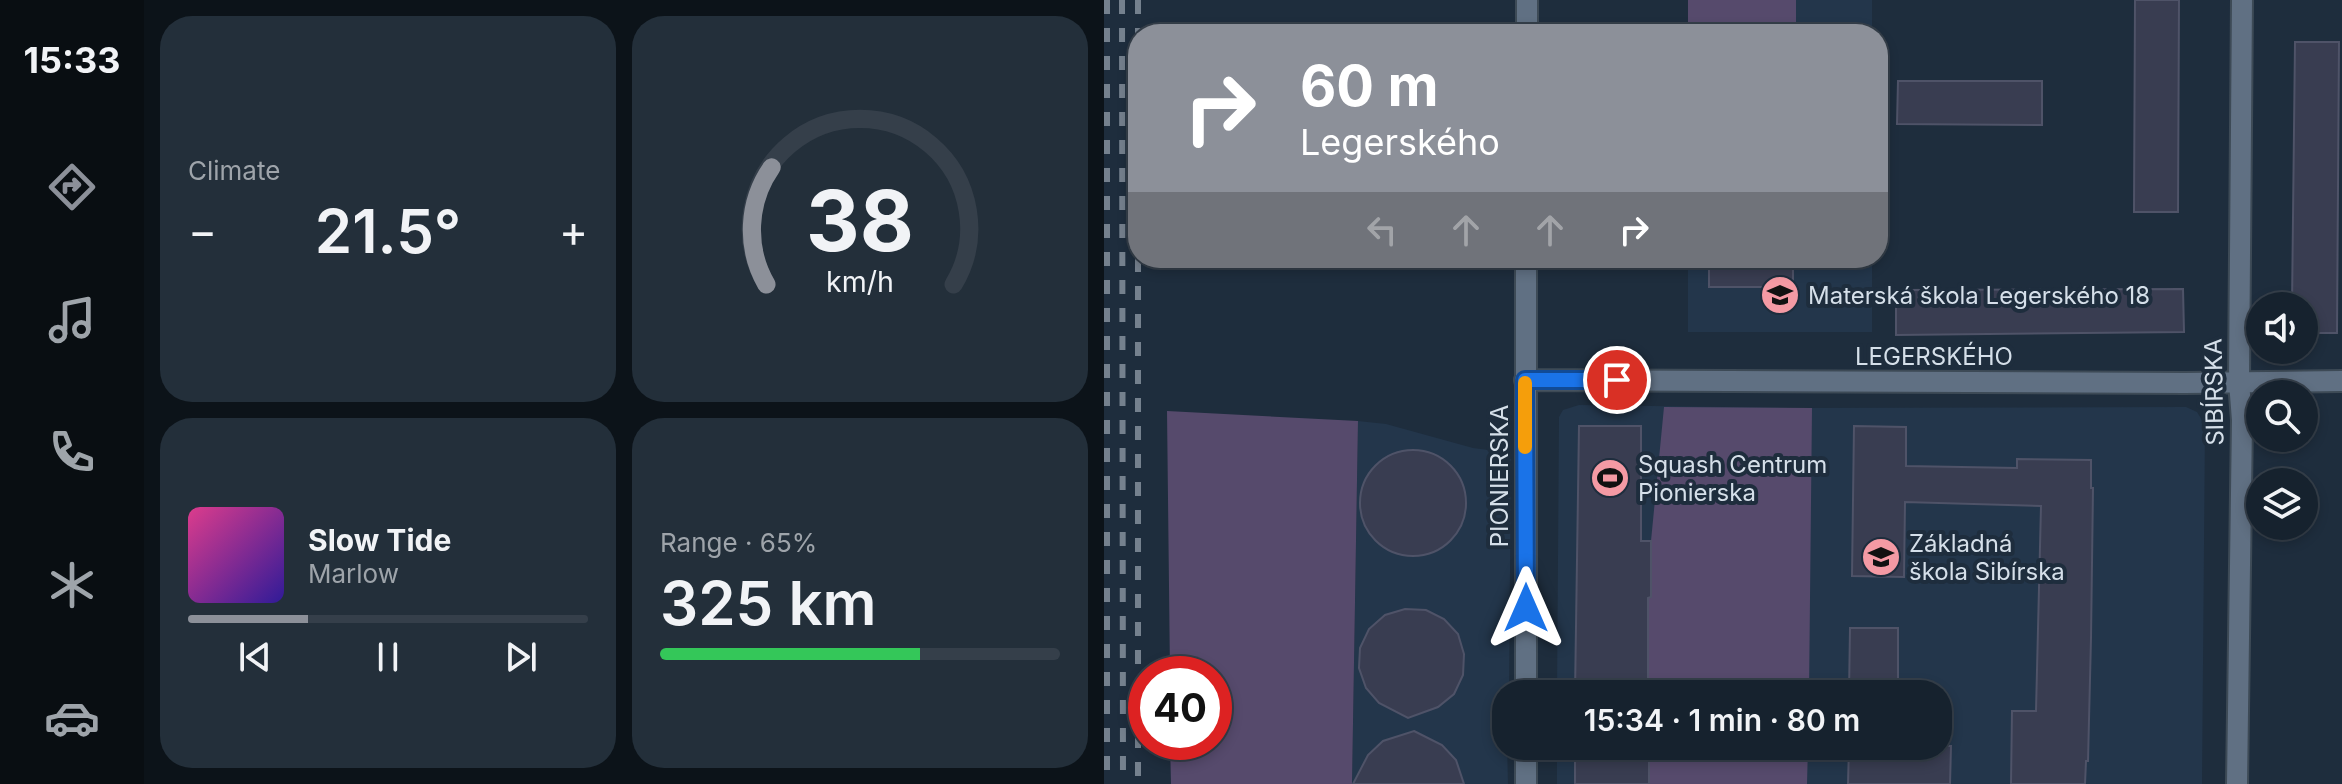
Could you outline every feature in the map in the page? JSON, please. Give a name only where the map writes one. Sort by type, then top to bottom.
[{"type":"street","points":[[1527,0],[1527,24]]},
{"type":"street","name":"SIBÍRSKA","points":[[2237,784],[2242,420],[2239,382],[2242,0]]},
{"type":"street","name":"PIONIERSKA","points":[[1526,268],[1526,680]]},
{"type":"street","name":"LEGERSKÉHO","points":[[1525,380],[2342,381]]},
{"type":"street","points":[[1526,760],[1526,784]]},
{"type":"shaded area","points":[[1688,0],[1872,0],[1872,24],[1688,24]]},
{"type":"shaded area","points":[[1688,0],[1796,0],[1796,24],[1688,24]]},
{"type":"shaded area","name":"Materská škola Legerského 18","points":[[1688,268],[1872,268],[1872,332],[1688,332]]},
{"type":"shaded area","name":"Základná škola Sibírska","points":[[1579,405],[2186,407],[2197,412],[2205,425],[2202,784],[1557,784],[1557,760],[1952,760],[1952,680],[1557,680],[1559,417],[1563,410]]},
{"type":"shaded area","points":[[1664,407],[1812,408],[1809,680],[1648,680],[1651,541]]},
{"type":"shaded area","points":[[1167,411],[1358,421],[1352,784],[1171,784],[1170,760],[1232,760],[1232,656],[1170,656]]},
{"type":"shaded area","points":[[1358,421],[1386,424],[1473,448],[1511,453],[1509,680],[1492,680],[1492,760],[1507,760],[1508,784],[1352,784]]},
{"type":"shaded area","points":[[1649,760],[1808,760],[1807,784],[1649,784]]},
{"type":"building","points":[[2135,0],[2179,0],[2178,212],[2134,212]]},
{"type":"building","points":[[2295,42],[2339,42],[2337,333],[2318,333],[2318,292],[2292,292]]},
{"type":"building","points":[[1898,81],[2042,81],[2042,125],[1897,124]]},
{"type":"building","points":[[1709,268],[1793,268],[1793,287],[1709,287]]},
{"type":"building","points":[[2183,289],[2184,332],[1896,335],[1896,290]]},
{"type":"building","points":[[1579,426],[1641,426],[1641,541],[1651,541],[1648,680],[1575,680]]},
{"type":"building","points":[[1854,426],[1906,427],[1906,466],[2017,468],[2017,459],[2091,460],[2091,638],[2085,784],[2011,784],[2012,711],[2036,711],[2041,506],[1905,502],[1904,577],[1852,576]]},
{"type":"building","points":[[1413,450],[1433,454],[1450,466],[1462,483],[1466,503],[1462,523],[1450,540],[1433,552],[1413,556],[1393,552],[1376,540],[1364,523],[1360,503],[1364,483],[1376,466],[1393,454]]},
{"type":"building","points":[[1405,609],[1426,610],[1444,619],[1458,634],[1464,654],[1463,675],[1454,694],[1438,707],[1408,718],[1379,703],[1366,688],[1359,668],[1360,648],[1369,629],[1385,615]]},
{"type":"building","points":[[1850,628],[1898,628],[1898,680],[1849,680]]},
{"type":"building","points":[[1414,731],[1442,745],[1456,760],[1464,784],[1353,784],[1368,755],[1383,741]]},
{"type":"building","points":[[1575,760],[1649,760],[1649,784],[1575,784]]},
{"type":"building","points":[[1849,760],[1951,760],[1950,784],[1848,784]]},
{"type":"railway","points":[[1107,0],[1107,784]]},
{"type":"railway","points":[[1122,0],[1123,784]]},
{"type":"railway","points":[[1138,0],[1138,24]]},
{"type":"railway","points":[[1138,268],[1138,784]]},
{"type":"slow traffic","points":[[1525,383],[1525,447]]},
{"type":"place","name":"Materská škola Legerského 18","points":[[1780,295]]},
{"type":"place","name":"Squash Centrum Pionierska","points":[[1610,478]]},
{"type":"place","name":"Základná škola Sibírska","points":[[1881,557]]},
{"type":"route","points":[[1526,608],[1525,380],[1617,380]]}]
